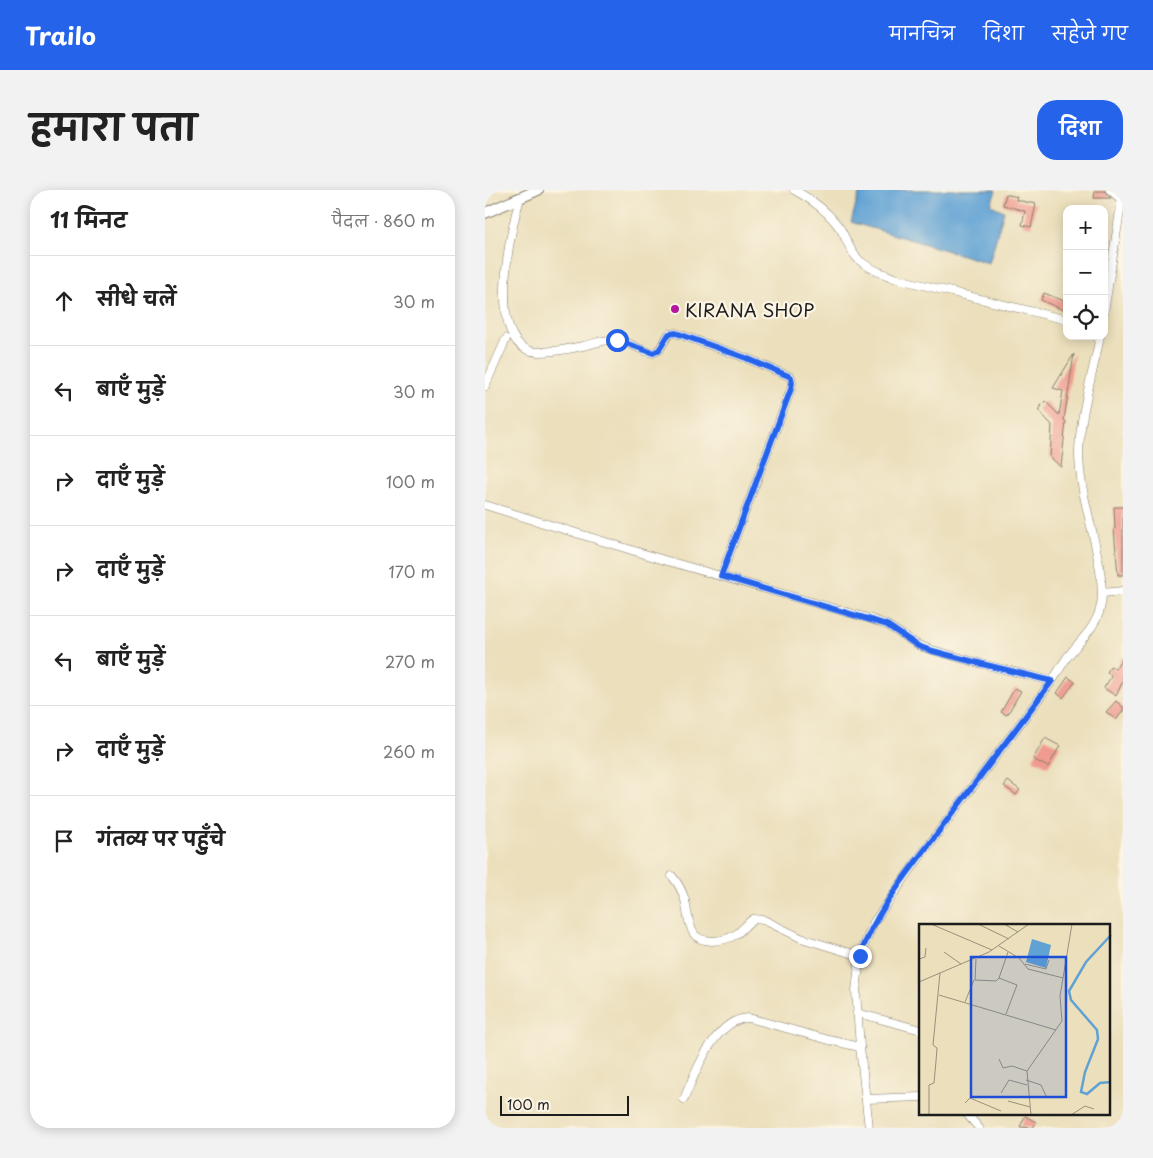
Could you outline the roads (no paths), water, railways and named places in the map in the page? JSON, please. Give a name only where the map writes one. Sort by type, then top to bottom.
[{"type":"street","points":[[485,213],[538,190]]},
{"type":"street","points":[[794,190],[810,198],[833,219],[842,231],[853,254],[870,268],[894,278],[1063,319]]},
{"type":"street","points":[[1107,295],[1122,196],[1110,190]]},
{"type":"street","points":[[498,313],[499,280],[520,198]]},
{"type":"street","points":[[485,386],[505,335],[511,344],[518,348],[538,352],[617,340],[653,353],[659,350],[669,334],[676,333],[746,358],[791,377],[791,389],[721,576]]},
{"type":"street","points":[[869,1128],[856,990],[860,956],[874,922],[1052,681],[1066,659],[1097,621],[1103,593],[1100,563],[1081,478],[1079,452],[1099,340]]},
{"type":"street","points":[[485,505],[887,625],[918,646],[929,650],[1052,681]]},
{"type":"street","points":[[1103,593],[1123,591]]},
{"type":"street","points":[[672,876],[682,891],[694,934],[699,937],[716,941],[727,939],[740,932],[753,919],[759,919],[801,938],[860,956]]},
{"type":"street","points":[[857,1012],[919,1029]]},
{"type":"street","points":[[684,1099],[697,1068],[711,1044],[722,1031],[741,1018],[749,1018],[860,1047]]},
{"type":"street","points":[[866,1099],[919,1097]]},
{"type":"street","points":[[969,1116],[979,1128]]},
{"type":"water","points":[[860,190],[996,190],[991,205],[1004,211],[989,263],[851,222]]},
{"type":"place","name":"KIRANA SHOP","points":[[675,309]]}]
